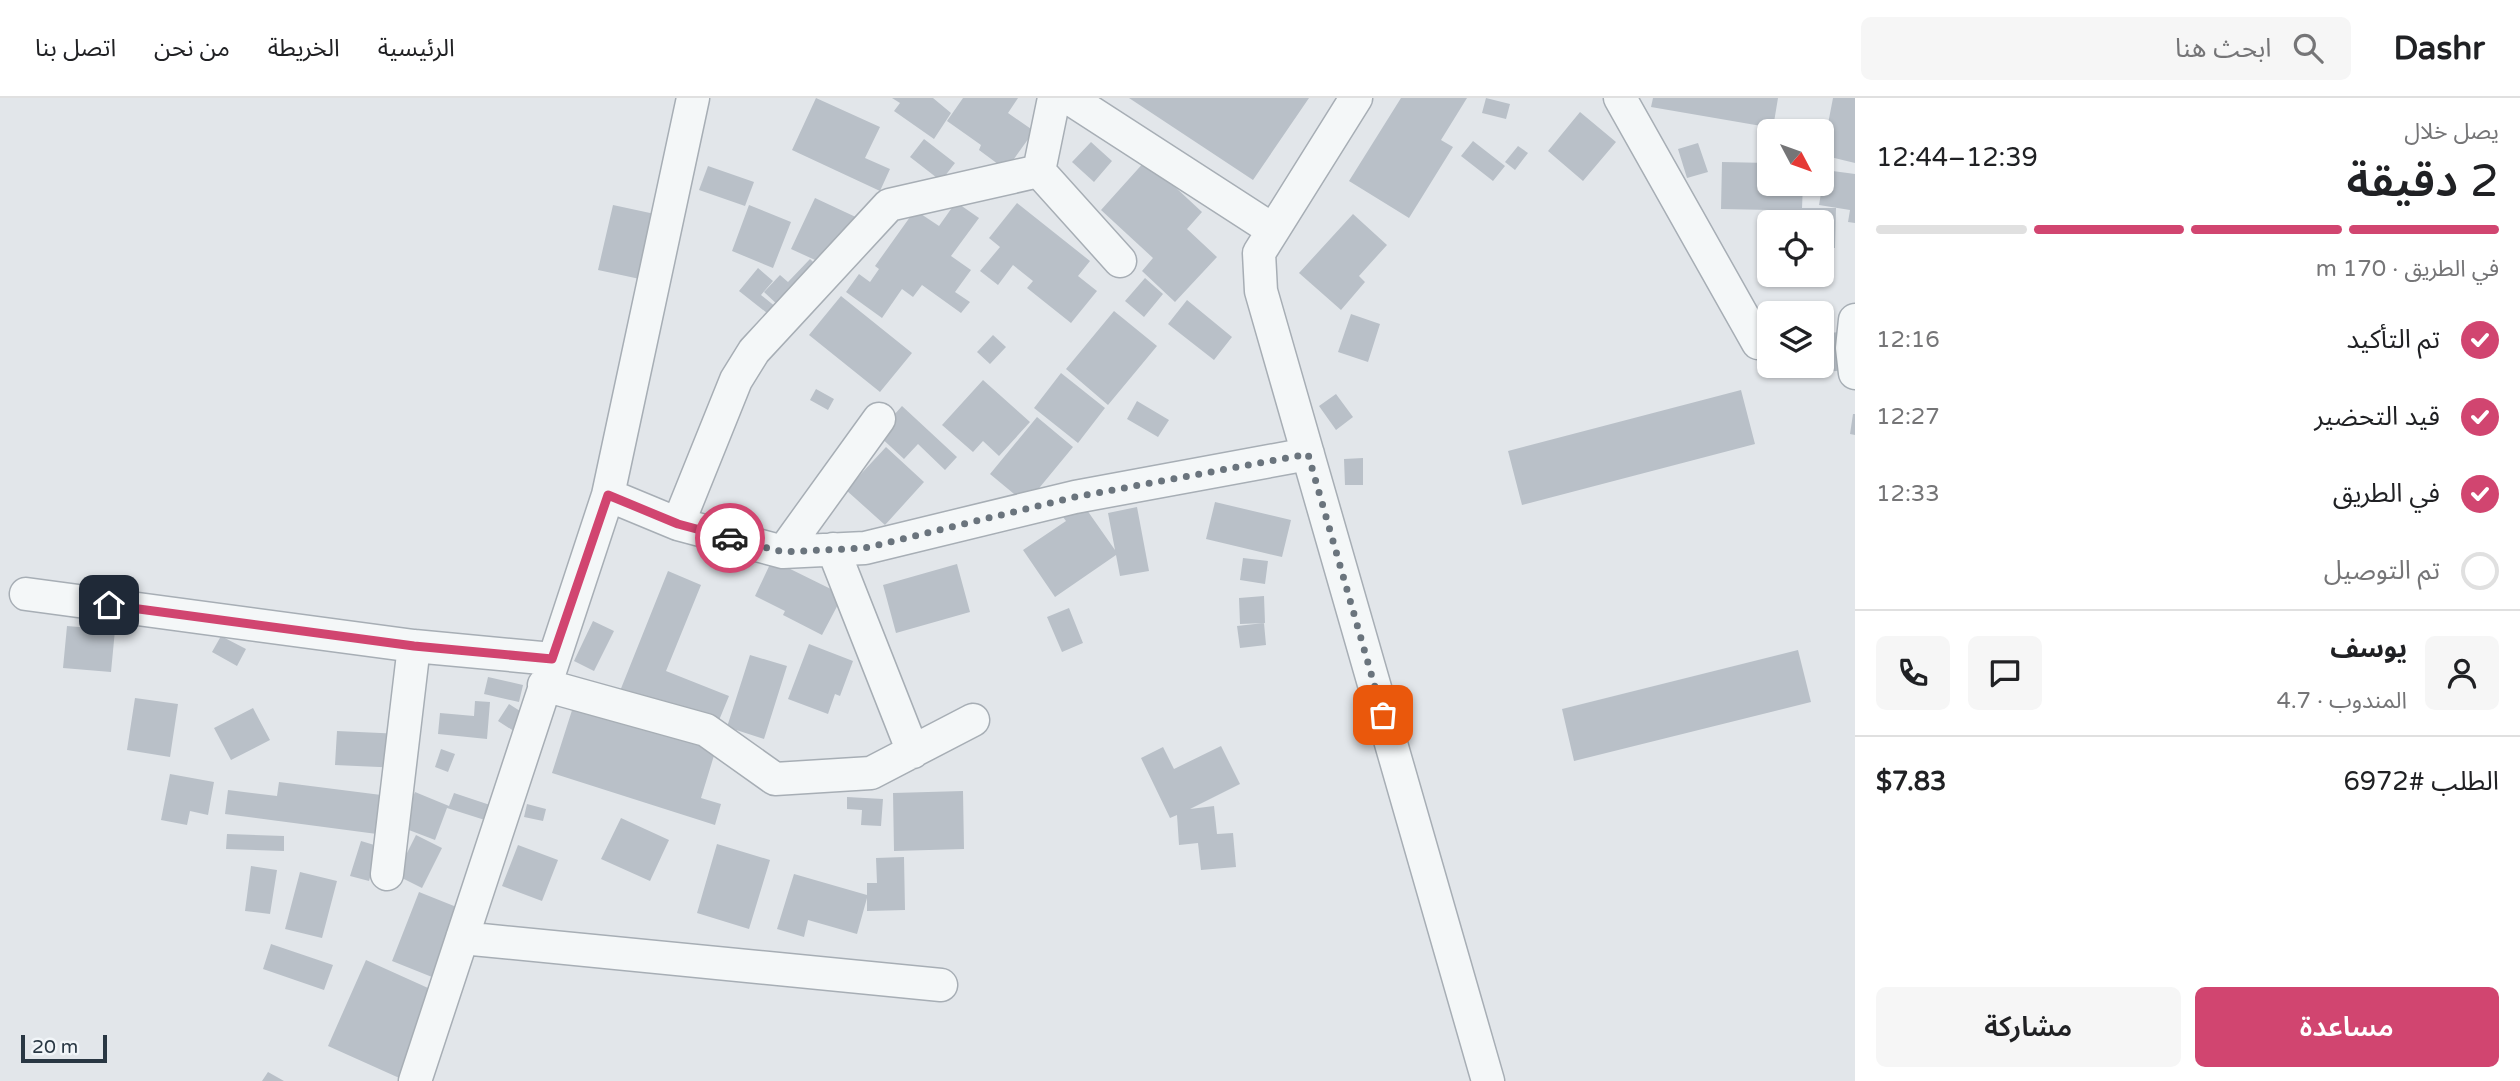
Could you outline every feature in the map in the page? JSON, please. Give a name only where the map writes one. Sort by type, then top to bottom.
[{"type":"street","points":[[415,1081],[608,495],[693,98]]},
{"type":"street","points":[[1039,171],[1054,98]]},
{"type":"street","points":[[1069,98],[1273,230]]},
{"type":"street","points":[[1356,98],[1259,253],[1261,291],[1488,1081]]},
{"type":"street","points":[[1620,98],[1757,341]]},
{"type":"street","points":[[678,524],[736,380],[754,351],[889,205],[1039,171]]},
{"type":"street","points":[[1039,171],[1120,261]]},
{"type":"street","points":[[1855,320],[1852,348],[1855,373]]},
{"type":"street","points":[[783,552],[879,419]]},
{"type":"street","points":[[608,495],[678,524],[783,552],[865,548],[1075,497],[1308,454]]},
{"type":"street","points":[[833,549],[913,752]]},
{"type":"street","points":[[26,594],[414,646],[548,672],[706,730],[775,779],[871,773],[973,720]]},
{"type":"street","points":[[387,874],[414,646]]},
{"type":"street","points":[[462,938],[941,985]]},
{"type":"building","points":[[816,98],[880,127],[865,158],[890,169],[880,191],[792,150]]},
{"type":"building","points":[[892,98],[933,98],[951,113],[934,139],[894,111],[900,103]]},
{"type":"building","points":[[963,98],[1018,98],[1008,113],[1034,131],[1006,170],[979,150],[981,145],[947,121]]},
{"type":"building","points":[[1129,98],[1309,98],[1253,180]]},
{"type":"building","points":[[1401,98],[1467,98],[1441,140],[1453,147],[1409,218],[1349,181]]},
{"type":"building","points":[[1486,98],[1510,104],[1506,119],[1482,113]]},
{"type":"building","points":[[1653,98],[1778,98],[1774,119],[1757,119],[1757,125],[1651,107]]},
{"type":"building","points":[[1833,98],[1855,98],[1855,163],[1834,158],[1834,119],[1829,119]]},
{"type":"building","points":[[1580,112],[1616,142],[1583,181],[1548,151]]},
{"type":"building","points":[[924,139],[955,163],[941,181],[910,157]]},
{"type":"building","points":[[1473,141],[1505,166],[1493,181],[1461,156]]},
{"type":"building","points":[[1091,142],[1112,161],[1094,182],[1072,162]]},
{"type":"building","points":[[1698,143],[1708,172],[1687,178],[1678,149]]},
{"type":"building","points":[[1518,146],[1528,153],[1515,170],[1505,162]]},
{"type":"building","points":[[1146,160],[1202,212],[1187,229],[1217,257],[1175,302],[1142,271],[1153,258],[1101,210]]},
{"type":"building","points":[[1722,162],[1757,163],[1757,196],[1802,196],[1802,208],[1836,208],[1835,248],[1834,210],[1721,209]]},
{"type":"building","points":[[708,166],[754,182],[745,206],[699,190]]},
{"type":"building","points":[[1834,171],[1855,174],[1855,223],[1848,222],[1850,210],[1819,205],[1821,196],[1834,196]]},
{"type":"building","points":[[815,198],[860,219],[837,270],[791,249]]},
{"type":"building","points":[[956,202],[979,218],[951,256],[971,270],[955,292],[970,302],[961,313],[922,285],[913,297],[902,289],[882,318],[846,292],[859,274],[870,282],[879,269],[875,266],[915,210],[939,226]]},
{"type":"building","points":[[1017,203],[1090,261],[1078,276],[1097,291],[1071,323],[1027,288],[1033,281],[1013,265],[998,285],[980,271],[1000,247],[989,238]]},
{"type":"building","points":[[613,205],[678,219],[663,284],[598,270]]},
{"type":"building","points":[[749,205],[791,222],[773,268],[732,251]]},
{"type":"building","points":[[1353,214],[1387,245],[1359,276],[1365,282],[1341,310],[1299,273]]},
{"type":"building","points":[[810,259],[833,281],[795,321],[764,292],[780,275],[788,282]]},
{"type":"building","points":[[758,268],[773,281],[761,295],[792,320],[786,328],[739,291]]},
{"type":"building","points":[[1145,278],[1163,294],[1144,317],[1125,301]]},
{"type":"building","points":[[841,296],[912,353],[880,392],[809,335]]},
{"type":"building","points":[[1187,300],[1232,337],[1214,360],[1168,324]]},
{"type":"building","points":[[1114,311],[1157,346],[1108,405],[1066,369]]},
{"type":"building","points":[[1351,314],[1380,324],[1368,362],[1338,352]]},
{"type":"building","points":[[1855,330],[1855,369],[1834,371],[1834,333]]},
{"type":"building","points":[[993,335],[1006,347],[990,364],[977,352]]},
{"type":"building","points":[[1061,373],[1105,408],[1078,443],[1034,408]]},
{"type":"building","points":[[983,380],[1030,422],[999,456],[983,441],[973,452],[942,425]]},
{"type":"building","points":[[816,389],[834,399],[828,410],[810,400]]},
{"type":"building","points":[[1741,390],[1755,444],[1522,505],[1508,451]]},
{"type":"building","points":[[1336,394],[1353,417],[1336,430],[1319,406]]},
{"type":"building","points":[[1137,401],[1169,420],[1158,437],[1127,419]]},
{"type":"building","points":[[902,406],[957,457],[945,470],[918,444],[904,459],[877,434]]},
{"type":"building","points":[[1855,414],[1855,435],[1850,434]]},
{"type":"building","points":[[1037,417],[1073,447],[1026,504],[990,474]]},
{"type":"building","points":[[886,447],[924,482],[885,525],[846,490]]},
{"type":"building","points":[[1363,458],[1363,485],[1345,485],[1344,459]]},
{"type":"building","points":[[1215,502],[1291,520],[1282,557],[1206,539]]},
{"type":"building","points":[[1082,503],[1115,550],[1108,513],[1137,507],[1149,571],[1120,576],[1116,555],[1055,597],[1023,550],[1066,521],[1063,517]]},
{"type":"building","points":[[1243,558],[1268,561],[1265,584],[1240,580]]},
{"type":"building","points":[[772,560],[843,595],[822,635],[783,615],[785,611],[755,596]]},
{"type":"building","points":[[957,564],[970,612],[896,633],[883,585]]},
{"type":"building","points":[[668,571],[701,585],[666,671],[729,696],[715,730],[620,691]]},
{"type":"building","points":[[1264,596],[1265,623],[1240,624],[1239,598]]},
{"type":"building","points":[[1069,608],[1083,643],[1062,652],[1047,617]]},
{"type":"building","points":[[593,621],[614,631],[594,671],[574,661]]},
{"type":"building","points":[[1264,623],[1266,645],[1240,648],[1237,626]]},
{"type":"building","points":[[67,626],[115,630],[111,672],[63,668]]},
{"type":"building","points":[[221,636],[246,649],[237,666],[212,652]]},
{"type":"building","points":[[809,644],[853,661],[840,696],[835,694],[828,714],[788,699]]},
{"type":"building","points":[[1798,650],[1811,702],[1574,761],[1562,709]]},
{"type":"building","points":[[750,655],[787,666],[764,739],[727,727]]},
{"type":"building","points":[[488,677],[523,685],[519,702],[484,694]]},
{"type":"building","points":[[135,698],[178,704],[170,757],[127,750]]},
{"type":"building","points":[[475,701],[490,702],[487,739],[438,734],[440,713],[474,716]]},
{"type":"building","points":[[509,704],[531,718],[520,735],[498,721]]},
{"type":"building","points":[[574,704],[716,749],[701,798],[721,804],[715,825],[552,773]]},
{"type":"building","points":[[253,708],[270,740],[231,760],[214,728]]},
{"type":"building","points":[[337,731],[402,734],[401,768],[335,765]]},
{"type":"building","points":[[1221,746],[1240,784],[1190,809],[1214,806],[1217,834],[1233,833],[1236,867],[1201,870],[1198,843],[1179,845],[1177,815],[1170,818],[1141,758],[1163,747],[1174,769]]},
{"type":"building","points":[[441,749],[455,754],[448,772],[435,767]]},
{"type":"building","points":[[170,774],[214,782],[208,815],[190,811],[187,825],[161,820]]},
{"type":"building","points":[[279,782],[397,797],[392,836],[225,814],[228,790],[277,796]]},
{"type":"building","points":[[963,791],[964,849],[894,851],[893,793]]},
{"type":"building","points":[[415,792],[449,806],[454,793],[493,806],[488,821],[447,808],[435,840],[401,827]]},
{"type":"building","points":[[847,797],[883,799],[881,826],[861,825],[862,810],[847,809]]},
{"type":"building","points":[[527,804],[546,809],[543,821],[524,817]]},
{"type":"building","points":[[621,818],[669,840],[650,881],[601,859]]},
{"type":"building","points":[[227,834],[284,836],[284,851],[226,849]]},
{"type":"building","points":[[416,835],[442,848],[422,888],[396,875]]},
{"type":"building","points":[[361,841],[391,850],[374,864],[369,881],[350,876]]},
{"type":"building","points":[[717,844],[770,860],[749,929],[697,913]]},
{"type":"building","points":[[518,845],[558,860],[542,901],[502,886]]},
{"type":"building","points":[[904,857],[905,910],[867,911],[867,898],[857,934],[808,920],[804,937],[777,929],[794,874],[867,895],[867,883],[877,883],[876,858]]},
{"type":"building","points":[[251,866],[277,870],[270,914],[245,911]]},
{"type":"building","points":[[300,872],[337,881],[322,938],[285,929]]},
{"type":"building","points":[[419,892],[459,908],[432,977],[392,961]]},
{"type":"building","points":[[271,944],[333,965],[324,990],[263,969]]},
{"type":"building","points":[[366,960],[448,997],[406,1081],[328,1046]]},
{"type":"building","points":[[268,1072],[284,1081],[262,1081]]},
{"type":"way so far","points":[[730,538],[783,552],[865,548],[1075,497],[1308,454],[1383,715]]},
{"type":"route","points":[[109,605],[414,646],[552,659],[608,495],[678,524],[730,538]]}]
